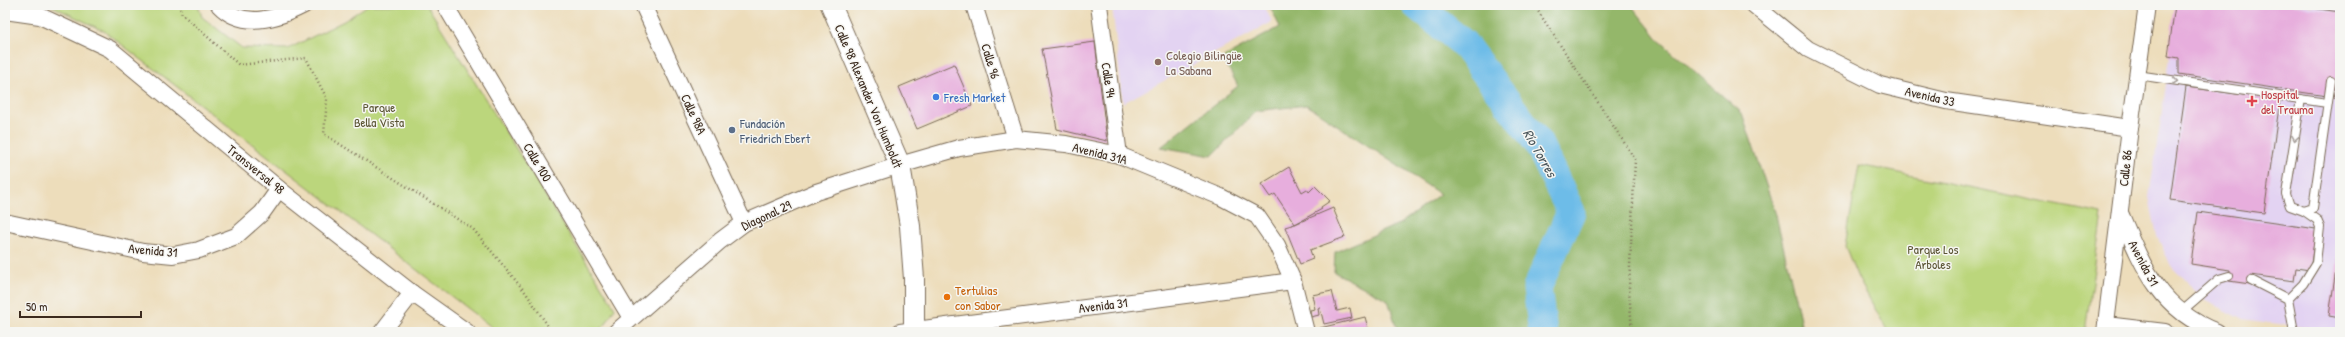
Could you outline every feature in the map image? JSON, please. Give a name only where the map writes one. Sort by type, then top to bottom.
[{"type":"street","points":[[219,5],[233,15],[247,20],[263,21],[304,5]]},
{"type":"street","name":"Calle 100","points":[[445,5],[631,318]]},
{"type":"street","name":"Calle 98A","points":[[643,5],[744,223]]},
{"type":"street","name":"Calle 98 Alexander Von Humboldt","points":[[831,5],[900,165],[910,226],[909,331]]},
{"type":"street","name":"Calle 96","points":[[974,5],[1016,139]]},
{"type":"street","name":"Calle 94","points":[[1098,5],[1119,155]]},
{"type":"street","name":"Avenida 33","points":[[1754,5],[1808,49],[1880,85],[1946,101],[2130,128]]},
{"type":"street","name":"Calle 86","points":[[2105,329],[2147,5]]},
{"type":"street","name":"Transversal 98","points":[[5,11],[40,16],[110,49],[279,189],[412,293],[467,332]]},
{"type":"street","name":"Avenida 31A","points":[[900,165],[959,148],[1016,139],[1066,144],[1119,155],[1214,194],[1257,216],[1277,245],[1293,281],[1306,332]]},
{"type":"street","name":"Diagonal 29","points":[[616,332],[720,241],[744,223],[816,192],[900,165]]},
{"type":"street","name":"Avenida 31","points":[[5,222],[143,252],[173,254],[199,250],[236,236],[262,213],[279,189]]},
{"type":"street","name":"Avenida 31","points":[[2120,213],[2138,257],[2156,287],[2180,312],[2217,332]]},
{"type":"street","name":"Avenida 31","points":[[909,331],[1293,281]]},
{"type":"street","points":[[382,332],[412,293]]},
{"type":"street","points":[[2105,329],[2165,332]]},
{"type":"lane","points":[[2137,75],[2327,103]]},
{"type":"lane","points":[[2304,211],[2313,208],[2331,81]]},
{"type":"lane","points":[[2288,299],[2303,284],[2316,263],[2320,227],[2317,220],[2304,211],[2290,206],[2286,194],[2300,99]]},
{"type":"lane","points":[[2180,312],[2219,279],[2229,276]]},
{"type":"lane","points":[[2251,280],[2288,299]]},
{"type":"lane","points":[[2288,299],[2294,332]]},
{"type":"path","points":[[179,5],[182,14],[239,65],[306,58],[327,99],[324,134],[473,230],[526,293],[552,332]]},
{"type":"path","points":[[1534,5],[1635,159],[1629,288],[1632,332]]},
{"type":"shaded area","name":"Colegio Bilingüe La Sabana","points":[[1112,5],[1264,5],[1272,22],[1123,103]]},
{"type":"shaded area","name":"Hospital del Trauma","points":[[2178,5],[2340,5],[2340,332],[2241,319],[2203,299],[2171,266],[2157,236],[2149,197]]},
{"type":"green space","name":"Parque Bella Vista","points":[[50,5],[198,5],[202,17],[242,48],[288,49],[344,21],[368,5],[427,5],[615,308],[605,325],[597,332],[498,332],[104,31]]},
{"type":"green space","points":[[1269,5],[1631,5],[1660,41],[1742,113],[1776,215],[1803,332],[1398,332],[1388,300],[1334,272],[1335,252],[1401,223],[1440,194],[1307,105],[1256,111],[1212,156],[1161,147],[1238,86],[1223,58],[1280,27]]},
{"type":"green space","name":"Parque Los Árboles","points":[[1859,165],[2102,214],[2085,332],[1888,332],[1858,278],[1845,246]]},
{"type":"building","points":[[2175,5],[2291,5],[2340,12],[2340,98],[2179,74],[2179,58],[2168,56]]},
{"type":"building","points":[[1095,42],[1107,141],[1057,129],[1042,49]]},
{"type":"building","name":"Fresh Market","points":[[954,64],[972,106],[917,129],[899,87]]},
{"type":"building","points":[[2186,87],[2280,100],[2264,213],[2170,200]]},
{"type":"building","points":[[1289,167],[1302,192],[1307,189],[1309,192],[1315,186],[1330,201],[1321,207],[1322,209],[1295,224],[1275,194],[1270,197],[1261,184]]},
{"type":"building","points":[[1333,208],[1345,237],[1310,250],[1313,259],[1300,264],[1285,227]]},
{"type":"building","points":[[2198,212],[2316,229],[2310,270],[2296,268],[2294,281],[2251,275],[2250,284],[2229,281],[2230,270],[2191,264]]},
{"type":"building","points":[[2340,250],[2340,318],[2329,316]]},
{"type":"building","points":[[1332,291],[1337,311],[1350,308],[1352,318],[1324,324],[1320,308],[1318,308],[1319,315],[1311,317],[1310,310],[1315,309],[1312,295]]},
{"type":"building","points":[[1365,317],[1369,332],[1321,332],[1320,328]]},
{"type":"waterway","name":"Río Torres","points":[[1416,5],[1463,43],[1538,143],[1571,212],[1537,288],[1543,332]]},
{"type":"place","name":"Colegio Bilingüe La Sabana","points":[[1158,62]]},
{"type":"place","name":"Fresh Market","points":[[936,97]]},
{"type":"place","name":"Hospital del Trauma","points":[[2252,101]]},
{"type":"place","name":"Fundación Friedrich Ebert","points":[[732,130]]},
{"type":"place","name":"Tertulias con Sabor","points":[[947,297]]}]
